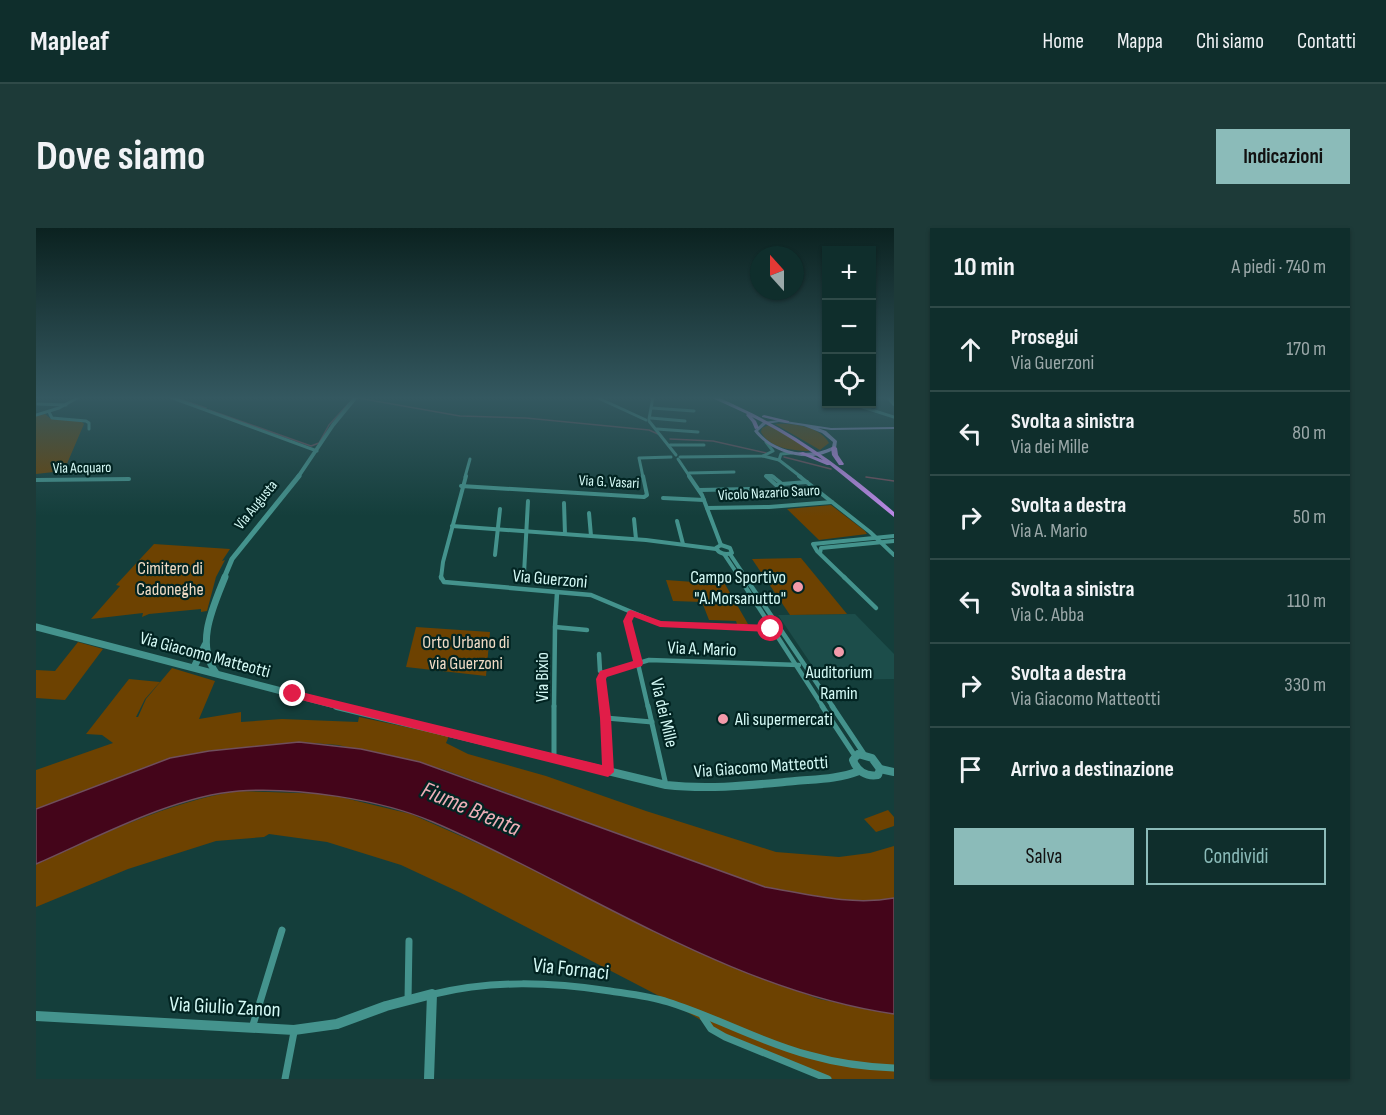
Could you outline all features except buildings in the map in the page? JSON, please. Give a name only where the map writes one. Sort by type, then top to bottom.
[{"type":"highway","points":[[793,437],[840,468],[894,515]]},
{"type":"highway","points":[[835,445],[836,459],[892,507]]},
{"type":"highway","points":[[799,453],[831,466],[894,522]]},
{"type":"main road","points":[[760,437],[766,442],[799,453],[819,454],[835,445]]},
{"type":"main road","points":[[828,437],[835,445]]},
{"type":"main road","points":[[835,445],[836,437]]},
{"type":"street","points":[[278,437],[317,451]]},
{"type":"street","name":"Via Augusta","points":[[216,673],[207,657],[206,645],[214,605],[232,559],[327,437]]},
{"type":"street","points":[[663,437],[699,490],[721,545]]},
{"type":"street","points":[[763,456],[773,451],[766,442]]},
{"type":"street","points":[[670,445],[704,445]]},
{"type":"street","points":[[779,460],[781,454],[799,453]]},
{"type":"street","points":[[678,457],[763,456],[779,460],[876,537],[894,555]]},
{"type":"street","name":"Via G. Vasari","points":[[461,486],[646,497],[639,458],[678,457]]},
{"type":"street","points":[[470,459],[452,526],[636,539],[716,549],[724,554],[856,744],[875,761],[880,769],[894,772]]},
{"type":"street","points":[[689,473],[734,472]]},
{"type":"street","points":[[783,485],[772,476],[766,476],[776,485],[783,485],[807,482]]},
{"type":"street","name":"Via Acquaro","points":[[36,480],[129,479]]},
{"type":"street","points":[[699,490],[750,489]]},
{"type":"street","points":[[663,498],[704,500]]},
{"type":"street","points":[[524,574],[528,501]]},
{"type":"street","name":"Vicolo Nazario Sauro","points":[[707,508],[769,507],[832,502]]},
{"type":"street","points":[[564,503],[565,534]]},
{"type":"street","points":[[495,555],[500,508]]},
{"type":"street","points":[[589,513],[591,536]]},
{"type":"street","points":[[634,519],[636,539]]},
{"type":"street","points":[[676,521],[683,544]]},
{"type":"street","name":"Via Guerzoni","points":[[452,526],[442,581],[591,595],[660,624],[776,629]]},
{"type":"street","points":[[876,608],[813,544],[876,537],[894,538]]},
{"type":"street","points":[[820,553],[821,548],[880,542],[894,538]]},
{"type":"street","points":[[716,549],[721,545]]},
{"type":"street","points":[[721,545],[732,551],[730,554],[776,629]]},
{"type":"street","points":[[724,554],[730,554]]},
{"type":"street","points":[[555,627],[557,593]]},
{"type":"street","name":"Via dei Mille","points":[[631,613],[628,621],[666,785]]},
{"type":"street","name":"Via Giacomo Matteotti","points":[[36,627],[554,759],[666,785],[685,788],[746,786],[841,777],[859,771],[872,776],[878,775],[880,769]]},
{"type":"street","name":"Via Bixio","points":[[554,759],[555,627],[586,630]]},
{"type":"street","name":"Via Augusta","points":[[194,667],[197,657],[206,645]]},
{"type":"street","points":[[598,654],[600,671],[603,675],[601,679],[606,718],[608,772]]},
{"type":"street","name":"Via Augusta","points":[[182,664],[197,657]]},
{"type":"street","points":[[194,667],[207,657]]},
{"type":"street","name":"Via A. Mario","points":[[603,675],[649,660],[800,665]]},
{"type":"street","points":[[800,665],[855,756],[853,762],[859,771]]},
{"type":"street","points":[[606,718],[652,722]]},
{"type":"street","points":[[855,756],[866,755]]},
{"type":"street","points":[[252,1028],[282,930]]},
{"type":"street","points":[[408,1000],[409,940]]},
{"type":"street","name":"Via Fornaci","points":[[432,994],[496,983],[546,982],[650,998],[678,1005],[703,1017],[813,1057],[893,1070]]},
{"type":"street","points":[[429,1079],[432,994]]},
{"type":"street","name":"Via Giulio Zanon","points":[[36,1016],[294,1030],[337,1024],[432,994]]},
{"type":"street","name":"Via Fornaci","points":[[703,1017],[711,1029],[725,1037],[828,1079]]},
{"type":"street","points":[[285,1079],[294,1030]]},
{"type":"shaded area","points":[[855,614],[894,654],[894,679],[822,680],[778,615]]},
{"type":"green space","points":[[36,437],[79,437],[66,466],[54,472],[36,474]]},
{"type":"green space","points":[[788,437],[812,451],[791,449],[765,438]]},
{"type":"green space","points":[[797,437],[825,437],[829,443],[820,450]]},
{"type":"green space","points":[[831,505],[867,534],[819,540],[787,509]]},
{"type":"green space","name":"Cimitero di Cadoneghe","points":[[154,544],[230,549],[216,577],[207,611],[201,612],[201,609],[149,614],[142,617],[143,613],[91,619],[120,586],[116,585]]},
{"type":"green space","name":"Campo Sportivo \"A.Morsanutto\"","points":[[801,558],[847,614],[790,615],[752,559]]},
{"type":"green space","points":[[722,579],[748,624],[709,620],[702,602],[673,601],[666,580],[694,582]]},
{"type":"green space","name":"Orto Urbano di via Guerzoni","points":[[416,627],[490,632],[486,676],[406,667]]},
{"type":"green space","points":[[78,642],[103,649],[65,700],[36,698],[36,670],[55,671]]},
{"type":"green space","points":[[172,668],[215,681],[199,719],[241,712],[241,722],[282,719],[358,722],[359,717],[449,736],[446,743],[468,754],[546,776],[646,811],[776,852],[839,857],[870,853],[894,846],[894,898],[846,900],[765,887],[442,769],[338,745],[299,742],[190,754],[151,765],[36,809],[36,770],[113,743],[102,735],[86,734],[129,679],[160,682],[145,699],[136,717],[138,717],[146,699]]},
{"type":"green space","points":[[238,791],[328,794],[411,814],[506,856],[645,926],[747,972],[819,999],[894,1014],[894,1079],[832,1079],[785,1062],[742,1044],[663,998],[461,893],[401,865],[327,842],[269,834],[264,837],[216,841],[128,869],[36,907],[36,864],[160,811]]},
{"type":"green space","points":[[888,810],[894,817],[894,826],[876,832],[864,819]]},
{"type":"water","name":"Fiume Brenta","points":[[299,742],[361,749],[420,762],[765,887],[845,900],[894,898],[894,1014],[811,996],[731,967],[653,931],[470,838],[412,814],[338,796],[262,790],[214,795],[162,809],[36,864],[36,809],[170,758],[209,751]]},
{"type":"waterway","points":[[285,437],[311,446],[319,443],[322,437]]},
{"type":"waterway","points":[[670,439],[713,441],[766,453]]},
{"type":"waterway","points":[[784,457],[831,469]]},
{"type":"waterway","points":[[866,477],[894,481]]},
{"type":"place","name":"Campo Sportivo \"A.Morsanutto\"","points":[[798,587]]},
{"type":"place","name":"Auditorium Ramin","points":[[839,652]]},
{"type":"place","name":"Alì supermercati","points":[[723,719]]},
{"type":"route","points":[[293,694],[608,772],[606,718],[601,676],[638,663],[628,621],[631,613],[660,624],[771,629]]}]
